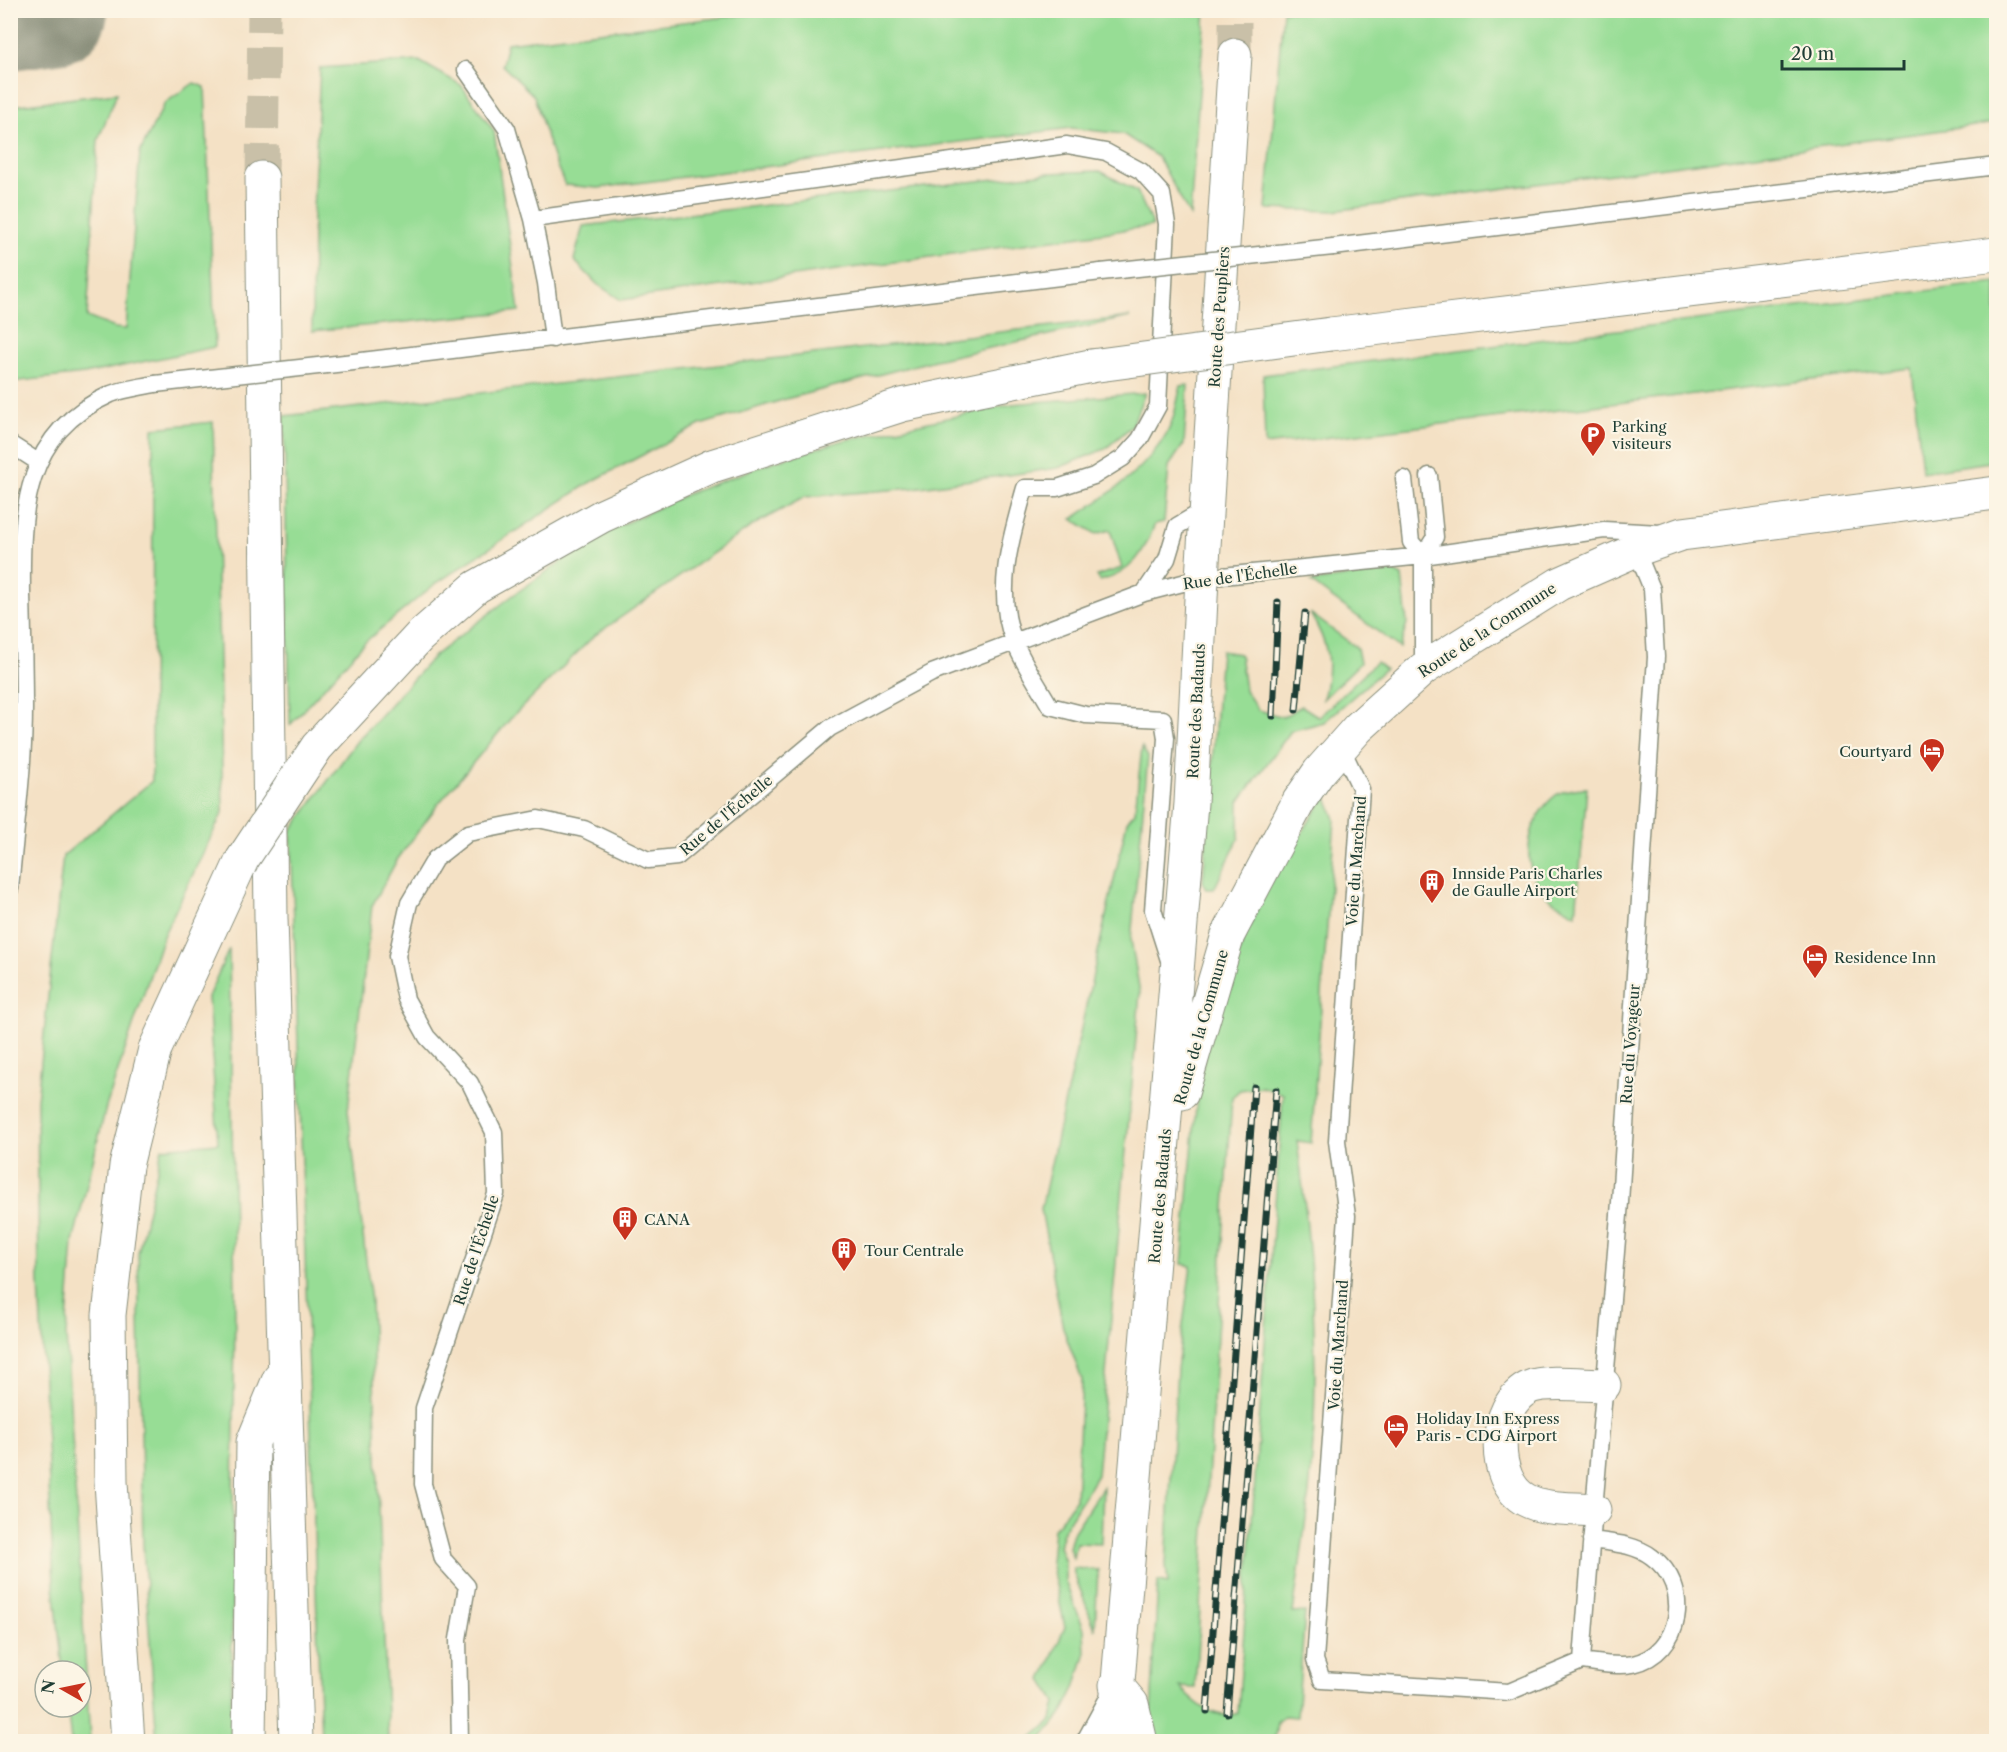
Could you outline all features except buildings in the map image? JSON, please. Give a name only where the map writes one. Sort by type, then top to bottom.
[{"type":"main road","name":"Route des Peupliers","points":[[1202,578],[1235,55]]},
{"type":"main road","points":[[262,178],[271,918],[296,1742]]},
{"type":"main road","points":[[128,1742],[111,1482],[109,1315],[126,1166],[155,1049],[242,860],[317,747],[419,637],[476,587],[602,516],[712,466],[902,405],[1091,366],[1331,334],[1996,254]]},
{"type":"main road","name":"Route de la Commune","points":[[1163,1161],[1228,935],[1299,801],[1358,728],[1423,669],[1559,584],[1636,550],[1682,534],[1996,493]]},
{"type":"main road","name":"Route des Badauds","points":[[1113,1742],[1191,803],[1202,578]]},
{"type":"main road","points":[[249,1742],[253,1442],[283,1369]]},
{"type":"main road","points":[[1593,1525],[1527,1501],[1511,1490],[1502,1470],[1502,1424],[1510,1402],[1531,1386],[1604,1386]]},
{"type":"main road","points":[[1116,1685],[1132,1704],[1141,1742]]},
{"type":"lane","points":[[466,70],[507,129],[533,219],[546,283],[553,339]]},
{"type":"lane","points":[[533,219],[1067,145],[1106,152],[1140,171],[1162,194],[1167,224],[1158,406],[1140,439],[1123,458],[1094,476],[1057,488],[1025,488],[1012,533],[1004,581],[1014,641],[1050,706],[1086,714],[1163,719],[1166,738],[1153,910],[1175,979]]},
{"type":"lane","points":[[10,889],[24,711],[22,554],[25,506],[38,462],[62,428],[81,412],[112,394],[155,384],[553,339],[1101,272],[1333,247],[1996,166]]},
{"type":"lane","points":[[10,444],[38,462]]},
{"type":"lane","points":[[1423,669],[1423,556],[1435,537],[1429,476]]},
{"type":"lane","points":[[1404,478],[1411,542],[1423,556]]},
{"type":"lane","points":[[1144,593],[1167,559],[1177,526],[1206,508]]},
{"type":"lane","name":"Rue de l'Échelle","points":[[460,1742],[458,1639],[467,1586],[443,1559],[423,1484],[424,1408],[496,1194],[494,1132],[470,1083],[427,1037],[406,999],[397,957],[409,903],[435,859],[468,834],[538,819],[584,829],[648,860],[677,857],[830,728],[932,673],[1144,593],[1202,578],[1423,556],[1604,530],[1682,534]]},
{"type":"lane","name":"Rue du Voyageur","points":[[1582,1661],[1620,1203],[1656,657],[1652,589],[1636,550]]},
{"type":"lane","name":"Voie du Marchand","points":[[1341,747],[1361,789],[1337,1141],[1347,1216],[1315,1660],[1322,1680],[1509,1692],[1582,1661]]},
{"type":"lane","points":[[1582,1661],[1632,1664],[1653,1655],[1668,1640],[1678,1618],[1677,1591],[1667,1572],[1654,1558],[1640,1549],[1593,1525]]},
{"type":"lane","points":[[1084,1742],[1116,1685]]},
{"type":"green space","points":[[776,11],[1205,11],[1190,216],[1158,157],[1123,134],[1071,128],[598,188],[565,185],[553,157],[534,96],[502,65],[507,43]]},
{"type":"green space","points":[[1283,11],[1996,11],[1996,123],[1333,211],[1266,209]]},
{"type":"green space","points":[[419,61],[461,85],[494,131],[519,311],[312,331],[313,212],[320,68]]},
{"type":"green space","points":[[194,83],[205,87],[215,347],[84,374],[11,382],[11,106],[117,93],[98,140],[87,317],[115,328],[126,329],[140,152],[165,103]]},
{"type":"green space","points":[[1100,171],[1137,191],[1153,226],[621,300],[597,284],[574,260],[583,226],[1048,173]]},
{"type":"green space","points":[[1996,282],[1996,461],[1922,472],[1912,368],[1265,445],[1263,375]]},
{"type":"green space","points":[[1130,317],[935,360],[786,399],[700,425],[589,483],[435,584],[365,642],[290,725],[284,416]]},
{"type":"green space","points":[[1188,385],[1184,444],[1169,466],[1164,522],[1155,524],[1141,553],[1129,567],[1121,573],[1100,581],[1097,576],[1122,568],[1110,530],[1096,534],[1072,519],[1126,481],[1149,458],[1168,431],[1181,386]]},
{"type":"green space","points":[[1145,393],[1132,426],[1105,449],[1058,468],[913,488],[805,497],[755,524],[594,636],[512,717],[439,803],[397,860],[372,906],[348,1110],[371,1302],[388,1741],[321,1741],[291,831],[357,741],[434,656],[512,596],[596,537],[687,494],[772,462],[841,441],[1012,404]]},
{"type":"green space","points":[[213,422],[223,812],[163,936],[106,1107],[73,1242],[66,1335],[85,1659],[62,1659],[54,1585],[39,1283],[37,1100],[63,856],[152,781],[153,428]]},
{"type":"green space","points":[[1390,570],[1402,576],[1407,623],[1400,648],[1311,582]]},
{"type":"green space","points":[[1310,613],[1357,648],[1360,663],[1323,699],[1328,664],[1327,654]]},
{"type":"green space","points":[[1221,651],[1240,654],[1245,690],[1258,710],[1283,717],[1302,706],[1319,717],[1376,662],[1385,669],[1324,722],[1291,731],[1239,802],[1239,838],[1214,889],[1206,889],[1203,882]]},
{"type":"green space","points":[[1142,747],[1148,757],[1131,940],[1140,993],[1097,1475],[1064,1529],[1059,1546],[1065,1562],[1065,1581],[1084,1629],[1085,1655],[1075,1688],[1062,1714],[1040,1741],[1028,1741],[1052,1720],[1056,1702],[1042,1680],[1065,1627],[1051,1562],[1054,1529],[1076,1499],[1082,1380],[1063,1328],[1041,1209],[1127,821],[1135,812]]},
{"type":"green space","points":[[1587,788],[1576,914],[1551,899],[1539,887],[1530,863],[1530,838],[1539,814],[1556,795],[1564,791]]},
{"type":"green space","points":[[1326,795],[1335,819],[1311,1143],[1297,1141],[1311,1268],[1315,1396],[1310,1482],[1293,1613],[1305,1612],[1297,1717],[1284,1716],[1277,1722],[1275,1737],[1268,1741],[1156,1742],[1151,1713],[1158,1581],[1168,1583],[1166,1565],[1177,1369],[1191,1266],[1182,1264],[1198,1085],[1210,1031],[1246,933],[1272,879]],"holes":[[[1262,1087],[1283,1094],[1238,1713],[1221,1715],[1198,1704],[1180,1687],[1195,1688],[1232,1097],[1240,1090]]]},
{"type":"green space","points":[[229,949],[235,1295],[231,1741],[157,1741],[143,1545],[138,1253],[162,1148],[218,1143],[208,997]]},
{"type":"green space","points":[[1103,1487],[1101,1544],[1076,1543],[1073,1558],[1069,1548],[1073,1533]]},
{"type":"green space","points":[[1073,1568],[1098,1570],[1095,1629],[1074,1573]]},
{"type":"green space","points":[[68,1719],[89,1719],[90,1741],[71,1741]]},
{"type":"taxiway","points":[[10,16],[54,10]]},
{"type":"tunnel","points":[[262,178],[264,10]]},
{"type":"tunnel","points":[[1235,10],[1235,55]]},
{"type":"railway","points":[[1273,716],[1278,602]]},
{"type":"railway","points":[[1296,710],[1305,613]]},
{"type":"railway","points":[[1207,1711],[1254,1087]]},
{"type":"railway","points":[[1227,1713],[1276,1090]]},
{"type":"place","name":"Parking visiteurs","points":[[1593,458]]},
{"type":"place","name":"Courtyard","points":[[1932,774]]},
{"type":"place","name":"Innside Paris Charles de Gaulle Airport","points":[[1432,905]]},
{"type":"place","name":"Residence Inn","points":[[1815,980]]},
{"type":"place","name":"CANA","points":[[625,1242]]},
{"type":"place","name":"Tour Centrale","points":[[844,1273]]},
{"type":"place","name":"Holiday Inn Express Paris - CDG Airport","points":[[1396,1450]]}]
